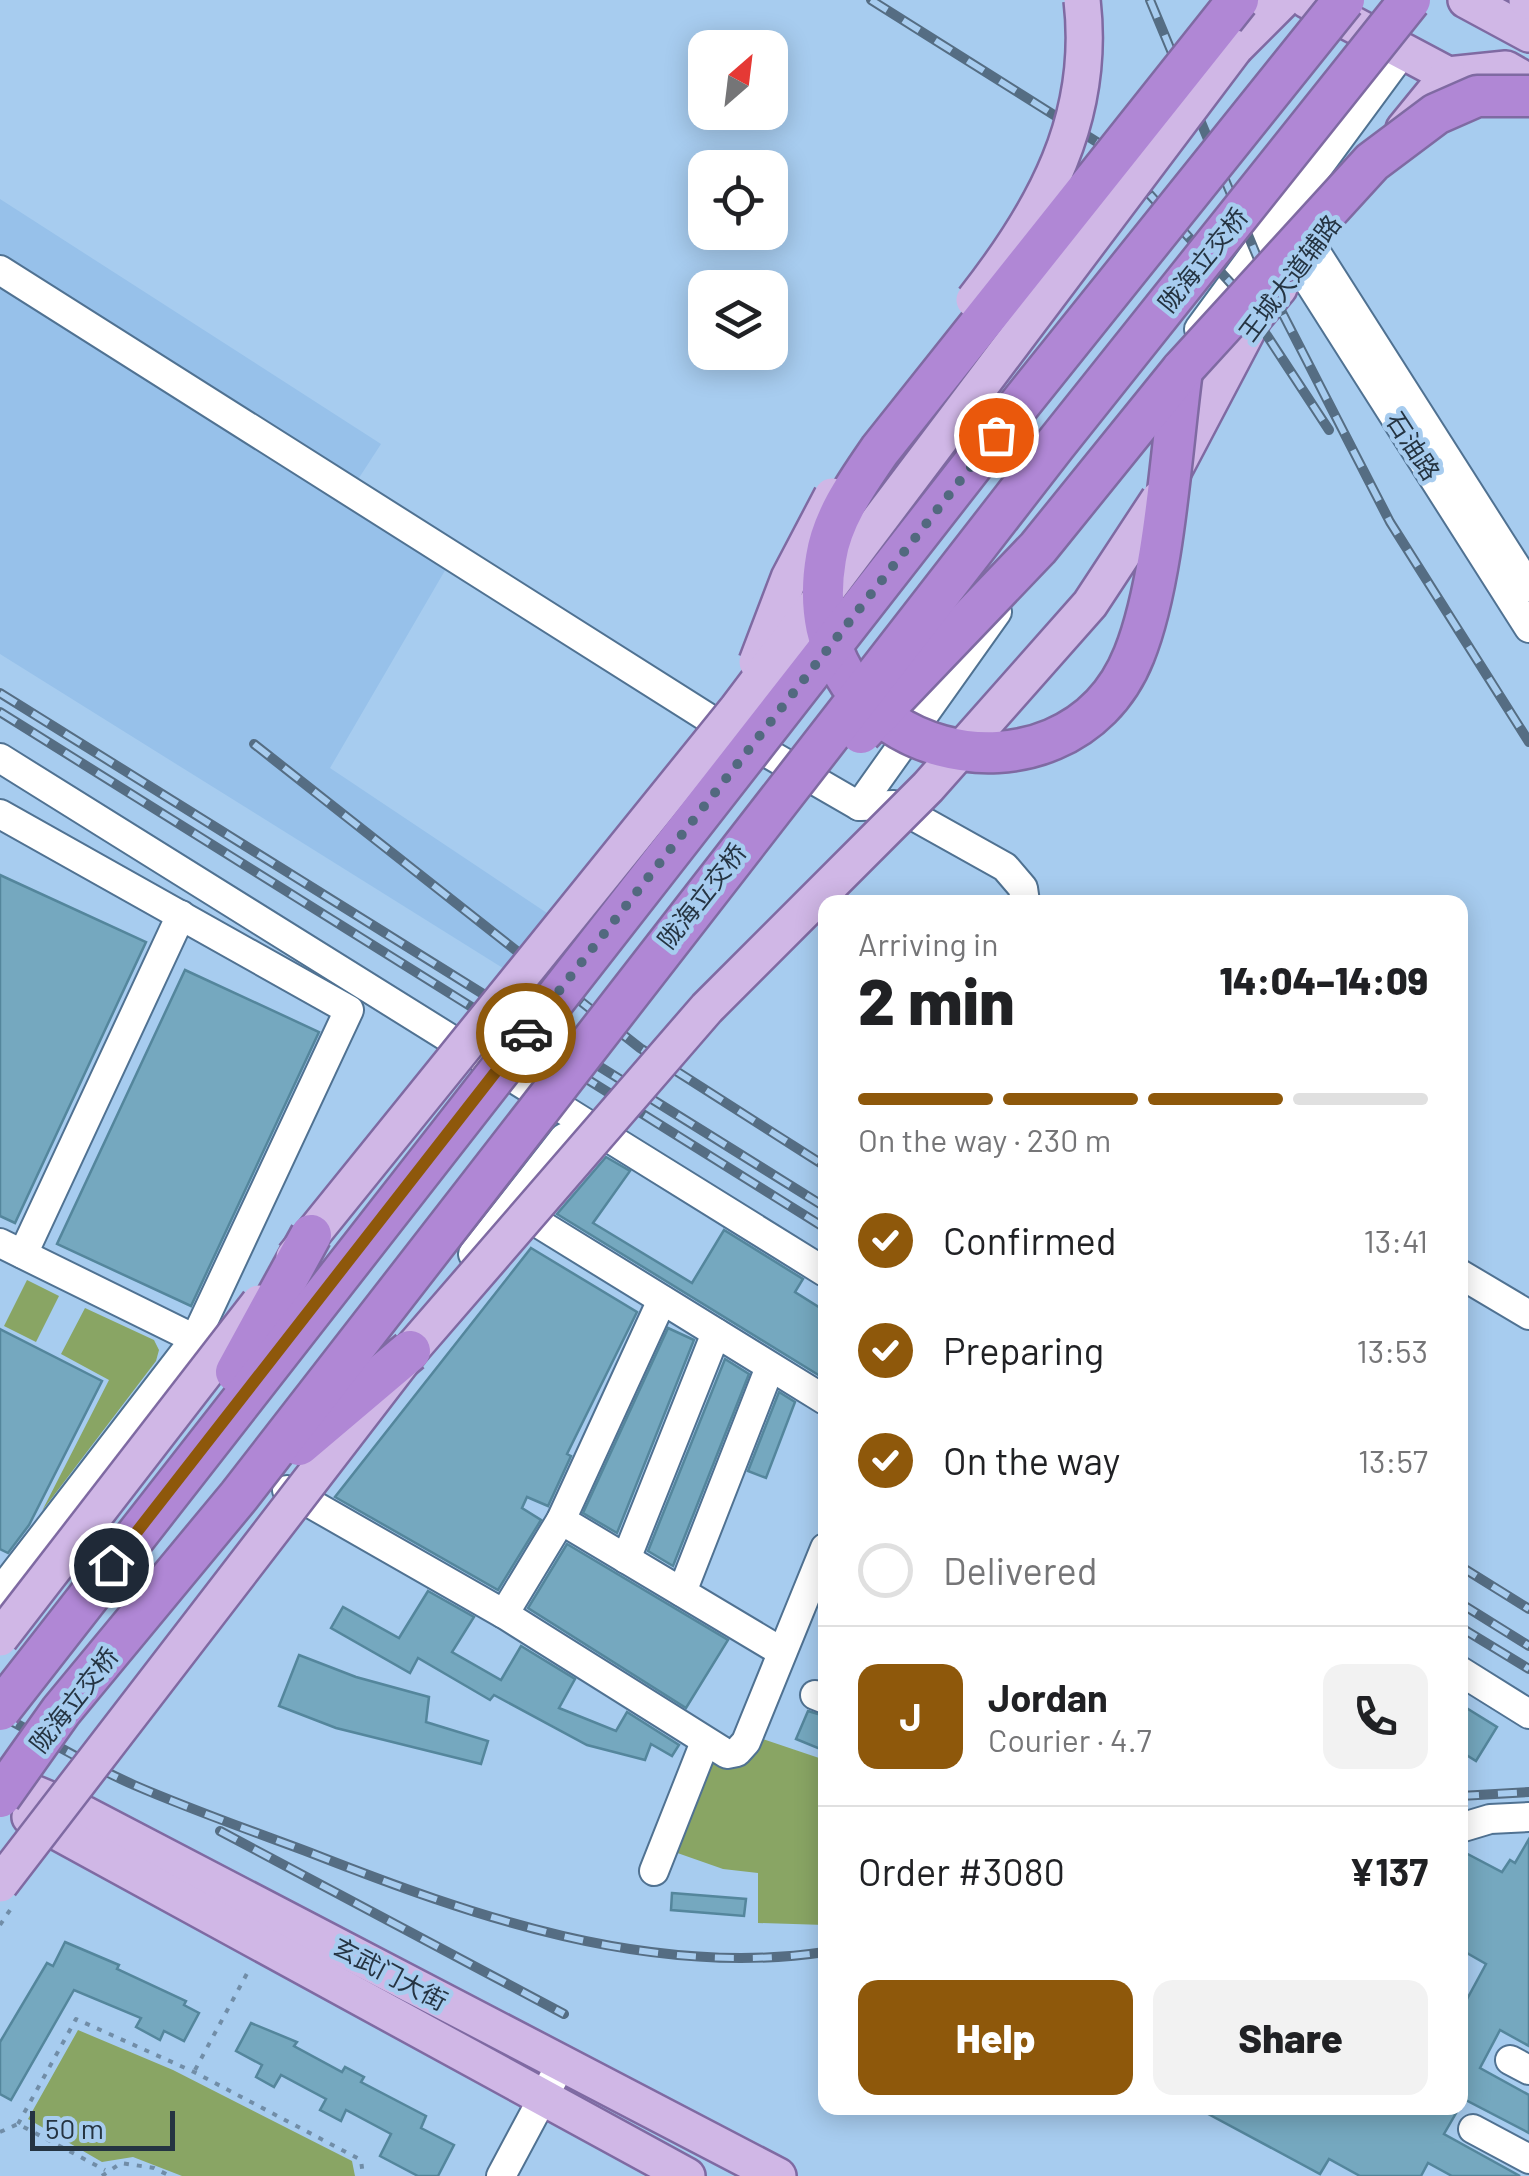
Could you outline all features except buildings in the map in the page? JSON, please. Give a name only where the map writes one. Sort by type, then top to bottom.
[{"type":"highway","points":[[1182,370],[1151,592],[1134,657],[1097,707],[1059,736],[1024,748],[992,751],[946,749],[917,740],[872,710],[844,677],[828,640],[826,557],[839,518],[880,450],[1238,0]]},
{"type":"highway","name":"陇海立交桥","points":[[0,1710],[1020,404],[1344,0]]},
{"type":"highway","name":"陇海立交桥","points":[[19,1802],[62,1711],[238,1496],[649,964],[1410,0]]},
{"type":"highway","points":[[649,964],[971,614],[1038,548],[1182,370],[1372,162],[1436,114],[1523,73]]},
{"type":"highway","points":[[176,1482],[311,1235]]},
{"type":"highway","points":[[238,1496],[410,1351]]},
{"type":"main road","points":[[737,709],[790,578],[848,463],[1023,238],[1064,156],[1088,48],[1082,0]]},
{"type":"main road","points":[[0,1638],[311,1235],[737,709],[1235,48],[1282,0]]},
{"type":"main road","points":[[1307,0],[1448,74],[1523,73]]},
{"type":"main road","points":[[1466,0],[1529,34]]},
{"type":"main road","name":"王城大道辅路","points":[[820,895],[928,787],[1090,604],[1159,499],[1254,318],[1448,74]]},
{"type":"main road","name":"王城大道辅路","points":[[0,1884],[410,1351],[707,1008],[818,897]]},
{"type":"main road","name":"玄武门大街","points":[[0,1779],[19,1802],[262,1946],[687,2176]]},
{"type":"main road","name":"玄武门大街","points":[[19,1802],[561,2064],[778,2176]]},
{"type":"street","points":[[859,806],[1222,295],[1402,52]]},
{"type":"street","name":"石油路","points":[[1305,255],[1529,587]]},
{"type":"street","name":"石油路","points":[[1305,255],[1529,628]]},
{"type":"street","points":[[0,270],[724,728],[859,806],[894,805],[1005,867],[1023,888],[1024,895]]},
{"type":"street","points":[[0,758],[818,1268]]},
{"type":"street","points":[[0,814],[349,1010],[195,1339],[0,1592]]},
{"type":"street","points":[[181,915],[12,1248],[195,1339]]},
{"type":"street","points":[[0,1628],[466,1049]]},
{"type":"street","points":[[0,1857],[19,1802],[287,1490],[564,1138],[590,1126]]},
{"type":"street","points":[[511,1206],[818,1396]]},
{"type":"street","points":[[1468,1279],[1529,1315]]},
{"type":"street","points":[[504,1614],[561,1520],[662,1300]]},
{"type":"street","points":[[626,1559],[716,1332]]},
{"type":"street","points":[[682,1592],[770,1366]]},
{"type":"street","points":[[287,1490],[504,1614],[727,1754],[737,1752],[746,1742],[818,1565]]},
{"type":"street","points":[[561,1520],[782,1652]]},
{"type":"street","points":[[1468,1676],[1529,1714]]},
{"type":"street","points":[[654,1871],[705,1742]]},
{"type":"street","points":[[1468,1826],[1490,1819],[1529,1817]]},
{"type":"street","points":[[501,2176],[561,2064]]},
{"type":"street","points":[[1473,2129],[1529,2158]]},
{"type":"path","points":[[194,2072],[262,1946]]},
{"type":"path","points":[[0,2132],[18,2124],[76,2019],[194,2072],[361,2160],[363,2176]]},
{"type":"path","points":[[18,2124],[103,2173],[134,2164],[170,2176]]},
{"type":"shaded area","points":[[0,199],[381,444],[344,501],[447,567],[330,768],[547,913],[506,970],[0,654]]},
{"type":"green space","points":[[27,1280],[59,1296],[36,1342],[4,1326]]},
{"type":"green space","points":[[85,1308],[154,1340],[159,1350],[156,1361],[42,1511],[109,1380],[61,1354]]},
{"type":"green space","points":[[751,1735],[818,1758],[818,1925],[758,1923],[758,1873],[723,1869],[666,1849],[713,1737],[735,1747]]},
{"type":"green space","points":[[78,2030],[173,2070],[352,2161],[355,2176],[182,2176],[133,2157],[102,2162],[28,2119]]},
{"type":"railway","points":[[871,0],[1108,149],[1237,290],[1329,430]]},
{"type":"railway","points":[[1150,0],[1273,295],[1390,522],[1529,742]]},
{"type":"railway","points":[[0,693],[818,1203]]},
{"type":"railway","points":[[0,712],[818,1224]]},
{"type":"railway","points":[[254,744],[640,1048],[818,1162]]},
{"type":"railway","points":[[1468,1571],[1529,1609]]},
{"type":"railway","points":[[1468,1608],[1529,1646]]},
{"type":"railway","points":[[1468,1632],[1529,1669]]},
{"type":"railway","points":[[0,1715],[156,1794],[434,1899],[498,1919],[627,1949],[693,1956],[759,1958],[818,1953]]},
{"type":"railway","points":[[1468,1796],[1529,1792]]},
{"type":"railway","points":[[220,1831],[564,2014]]},
{"type":"way so far","points":[[526,1033],[996,435]]},
{"type":"route","points":[[111,1565],[526,1033]]}]
